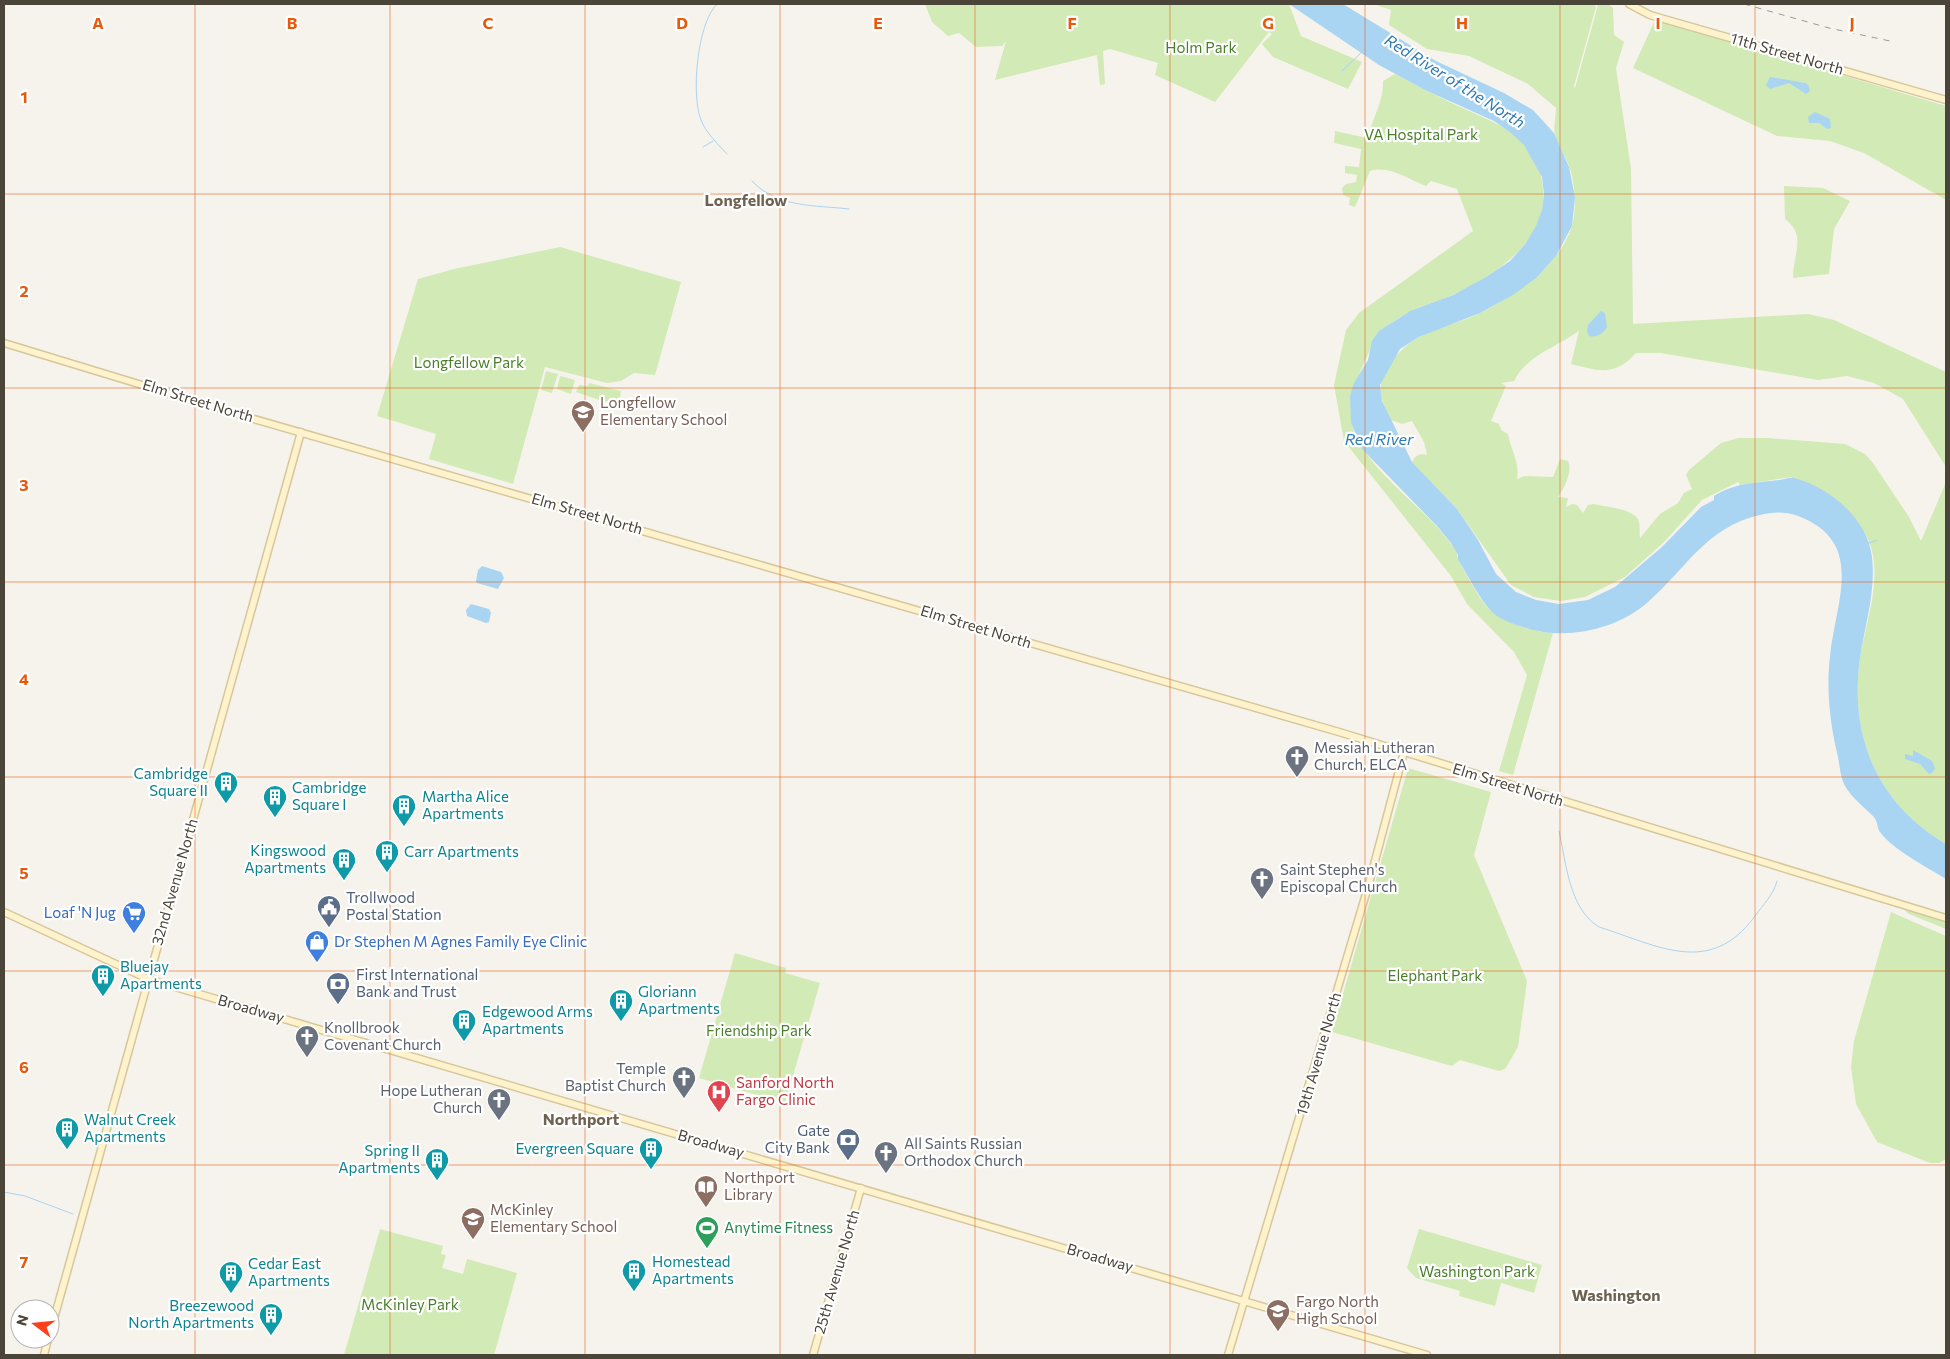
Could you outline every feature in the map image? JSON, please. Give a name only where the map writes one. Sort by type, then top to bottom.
[{"type":"street","name":"11th Street North","points":[[1629,4],[1650,15],[1946,100]]},
{"type":"street","name":"Elm Street North","points":[[4,343],[301,432],[1404,752],[1946,918]]},
{"type":"street","name":"32nd Avenue North","points":[[59,1299],[301,432]]},
{"type":"street","name":"19th Avenue North","points":[[1228,1355],[1365,896],[1404,752]]},
{"type":"street","name":"Broadway","points":[[4,912],[148,979],[1427,1355]]},
{"type":"street","name":"25th Avenue North","points":[[813,1355],[861,1188]]},
{"type":"green space","name":"Holm Park","points":[[925,4],[1289,4],[1301,36],[1362,62],[1348,89],[1273,57],[1262,44],[1272,34],[1269,32],[1215,102],[1155,75],[1158,63],[1110,49],[1103,51],[1105,84],[1100,85],[1097,55],[995,80],[1006,41],[1002,46],[976,47],[959,33],[948,36],[932,22]]},
{"type":"green space","points":[[1373,4],[1594,4],[1596,7],[1575,88],[1598,5],[1608,4],[1613,8],[1614,35],[1624,42],[1616,68],[1631,169],[1633,324],[1808,314],[1834,320],[1946,372],[1946,467],[1903,399],[1874,383],[1847,376],[1818,380],[1661,353],[1636,353],[1628,361],[1613,369],[1590,369],[1571,364],[1579,331],[1534,358],[1514,381],[1501,383],[1506,386],[1491,421],[1499,424],[1501,430],[1508,434],[1516,462],[1517,479],[1525,476],[1553,477],[1560,459],[1568,461],[1569,475],[1558,497],[1568,498],[1566,507],[1572,504],[1577,505],[1583,513],[1588,505],[1594,504],[1628,512],[1638,520],[1640,538],[1660,514],[1678,503],[1684,493],[1692,489],[1686,475],[1689,470],[1721,443],[1738,438],[1767,438],[1845,444],[1865,454],[1909,517],[1921,541],[1946,482],[1946,844],[1922,827],[1902,809],[1886,788],[1873,765],[1864,741],[1859,715],[1858,687],[1860,658],[1873,594],[1874,561],[1871,546],[1860,528],[1791,477],[1740,485],[1738,482],[1702,500],[1664,542],[1625,577],[1585,597],[1561,601],[1534,597],[1511,585],[1457,509],[1412,462],[1418,455],[1427,455],[1424,442],[1412,421],[1402,424],[1391,420],[1384,405],[1381,392],[1382,379],[1385,372],[1399,352],[1420,337],[1467,319],[1494,306],[1535,278],[1557,254],[1566,240],[1574,219],[1575,196],[1569,166],[1555,135],[1556,108],[1528,84],[1469,56],[1427,49],[1389,25],[1391,10]]},
{"type":"green space","points":[[1655,20],[1946,106],[1946,200],[1864,153],[1830,141],[1777,136],[1633,68]]},
{"type":"green space","name":"VA Hospital Park","points":[[1395,74],[1510,132],[1533,157],[1542,181],[1542,208],[1537,225],[1528,240],[1516,254],[1486,277],[1449,296],[1411,311],[1380,331],[1354,388],[1351,409],[1352,426],[1358,441],[1367,455],[1392,483],[1432,522],[1455,549],[1458,560],[1490,610],[1516,625],[1553,633],[1513,775],[1499,771],[1527,675],[1514,652],[1467,604],[1451,576],[1344,441],[1334,385],[1346,330],[1359,313],[1473,231],[1457,189],[1431,181],[1426,186],[1391,171],[1370,171],[1355,207],[1349,205],[1350,198],[1343,195],[1342,188],[1346,184],[1356,182],[1357,175],[1345,173],[1345,166],[1359,167],[1361,149],[1334,143],[1335,131],[1367,138],[1380,102],[1383,81]]},
{"type":"green space","points":[[1784,186],[1823,188],[1850,201],[1834,229],[1829,274],[1793,278],[1797,238],[1792,225],[1785,219]]},
{"type":"green space","name":"Longfellow Park","points":[[560,247],[681,282],[655,375],[634,373],[621,381],[607,383],[545,367],[513,484],[429,459],[436,434],[377,416],[418,279],[454,269]]},
{"type":"green space","points":[[546,371],[558,374],[552,393],[541,390]]},
{"type":"green space","points":[[560,376],[575,380],[571,394],[557,389]]},
{"type":"green space","points":[[589,383],[621,391],[619,403],[602,401],[576,392],[579,385],[588,386]]},
{"type":"green space","name":"Elephant Park","points":[[1408,768],[1491,792],[1474,855],[1527,981],[1518,1047],[1505,1069],[1499,1071],[1460,1060],[1452,1066],[1332,1032]]},
{"type":"green space","points":[[1901,907],[1946,921],[1946,929],[1909,914]]},
{"type":"green space","points":[[1891,912],[1946,936],[1946,1159],[1939,1163],[1930,1163],[1877,1142],[1856,1104],[1851,1067],[1854,1041]]},
{"type":"green space","name":"Friendship Park","points":[[735,953],[786,968],[785,973],[820,983],[785,1103],[699,1078]]},
{"type":"green space","name":"McKinley Park","points":[[380,1229],[443,1246],[441,1254],[446,1255],[442,1268],[463,1274],[467,1259],[517,1273],[494,1355],[344,1355]]},
{"type":"green space","name":"Washington Park","points":[[1419,1229],[1542,1265],[1534,1293],[1501,1283],[1495,1306],[1459,1296],[1460,1291],[1416,1278],[1407,1268]]},
{"type":"water","name":"Red River","points":[[1289,4],[1343,4],[1436,61],[1504,93],[1533,110],[1554,133],[1569,167],[1575,197],[1572,226],[1556,256],[1536,278],[1513,295],[1480,313],[1419,337],[1400,349],[1380,385],[1382,401],[1412,462],[1457,509],[1478,540],[1496,574],[1516,592],[1536,600],[1559,604],[1588,600],[1615,587],[1662,547],[1701,507],[1714,500],[1714,496],[1729,488],[1792,478],[1807,482],[1833,497],[1855,518],[1863,530],[1869,543],[1872,557],[1873,583],[1860,658],[1858,687],[1859,715],[1864,741],[1873,765],[1886,788],[1902,809],[1922,827],[1946,844],[1946,879],[1902,852],[1886,839],[1879,830],[1874,817],[1858,802],[1843,782],[1831,720],[1828,681],[1842,576],[1840,558],[1833,541],[1819,527],[1793,514],[1784,513],[1764,514],[1741,521],[1711,539],[1648,602],[1616,622],[1579,632],[1553,633],[1539,631],[1513,624],[1493,613],[1474,588],[1458,560],[1458,555],[1451,543],[1437,526],[1362,449],[1351,423],[1350,396],[1354,383],[1368,360],[1372,341],[1379,331],[1410,311],[1453,295],[1510,261],[1526,243],[1536,226],[1542,210],[1544,194],[1542,177],[1524,145],[1494,121],[1425,90],[1379,65]]},
{"type":"water","points":[[1770,77],[1805,83],[1810,91],[1806,94],[1789,83],[1770,89],[1766,85]]},
{"type":"water","points":[[1815,112],[1830,119],[1831,128],[1827,129],[1819,123],[1809,123],[1808,117]]},
{"type":"water","points":[[1601,311],[1605,313],[1607,327],[1600,334],[1589,336],[1587,331],[1588,325]]},
{"type":"water","points":[[482,566],[501,572],[504,578],[498,589],[477,583],[478,570]]},
{"type":"water","points":[[471,604],[489,609],[491,613],[489,622],[486,623],[467,616],[466,610]]},
{"type":"water","points":[[1913,750],[1932,761],[1935,768],[1932,773],[1929,774],[1920,764],[1905,759],[1905,754],[1913,756]]},
{"type":"waterway","points":[[717,4],[710,13],[701,42],[696,77],[696,94],[703,125],[727,154]]},
{"type":"waterway","points":[[1342,71],[1363,51]]},
{"type":"waterway","points":[[703,147],[713,141]]},
{"type":"waterway","points":[[752,181],[762,190],[785,201],[810,206],[849,209]]},
{"type":"waterway","points":[[1867,544],[1877,540]]},
{"type":"waterway","points":[[1559,831],[1570,884],[1581,909],[1589,919],[1599,927],[1662,948],[1701,951],[1720,946],[1738,935],[1755,916],[1771,895],[1777,881]]},
{"type":"waterway","points":[[4,1192],[25,1196],[73,1214]]},
{"type":"railway","points":[[1744,4],[1829,28],[1890,41]]},
{"type":"place","name":"Longfellow Elementary School","points":[[583,433]]},
{"type":"place","name":"Messiah Lutheran Church, ELCA","points":[[1297,778]]},
{"type":"place","name":"Cambridge Square II","points":[[226,804]]},
{"type":"place","name":"Cambridge Square I","points":[[275,818]]},
{"type":"place","name":"Martha Alice Apartments","points":[[404,827]]},
{"type":"place","name":"Carr Apartments","points":[[387,873]]},
{"type":"place","name":"Kingswood Apartments","points":[[344,881]]},
{"type":"place","name":"Saint Stephen's Episcopal Church","points":[[1262,900]]},
{"type":"place","name":"Trollwood Postal Station","points":[[329,928]]},
{"type":"place","name":"Loaf 'N Jug","points":[[134,934]]},
{"type":"place","name":"Dr Stephen M Agnes Family Eye Clinic","points":[[317,963]]},
{"type":"place","name":"Bluejay Apartments","points":[[103,997]]},
{"type":"place","name":"First International Bank and Trust","points":[[338,1005]]},
{"type":"place","name":"Gloriann Apartments","points":[[621,1022]]},
{"type":"place","name":"Edgewood Arms Apartments","points":[[464,1042]]},
{"type":"place","name":"Knollbrook Covenant Church","points":[[307,1058]]},
{"type":"place","name":"Temple Baptist Church","points":[[684,1099]]},
{"type":"place","name":"Sanford North Fargo Clinic","points":[[719,1113]]},
{"type":"place","name":"Hope Lutheran Church","points":[[499,1121]]},
{"type":"place","name":"Walnut Creek Apartments","points":[[67,1150]]},
{"type":"place","name":"Gate City Bank","points":[[848,1161]]},
{"type":"place","name":"Evergreen Square","points":[[651,1170]]},
{"type":"place","name":"All Saints Russian Orthodox Church","points":[[886,1174]]},
{"type":"place","name":"Spring II Apartments","points":[[437,1181]]},
{"type":"place","name":"Northport Library","points":[[706,1208]]},
{"type":"place","name":"McKinley Elementary School","points":[[473,1240]]},
{"type":"place","name":"Anytime Fitness","points":[[707,1249]]},
{"type":"place","name":"Homestead Apartments","points":[[634,1292]]},
{"type":"place","name":"Cedar East Apartments","points":[[231,1294]]},
{"type":"place","name":"Fargo North High School","points":[[1278,1332]]},
{"type":"place","name":"Breezewood North Apartments","points":[[271,1336]]},
{"type":"district","name":"Longfellow","points":[[746,200]]},
{"type":"district","name":"Northport","points":[[581,1119]]},
{"type":"district","name":"Washington","points":[[1616,1295]]},
{"type":"water label","name":"Red River of the North","points":[[1455,81]]}]
